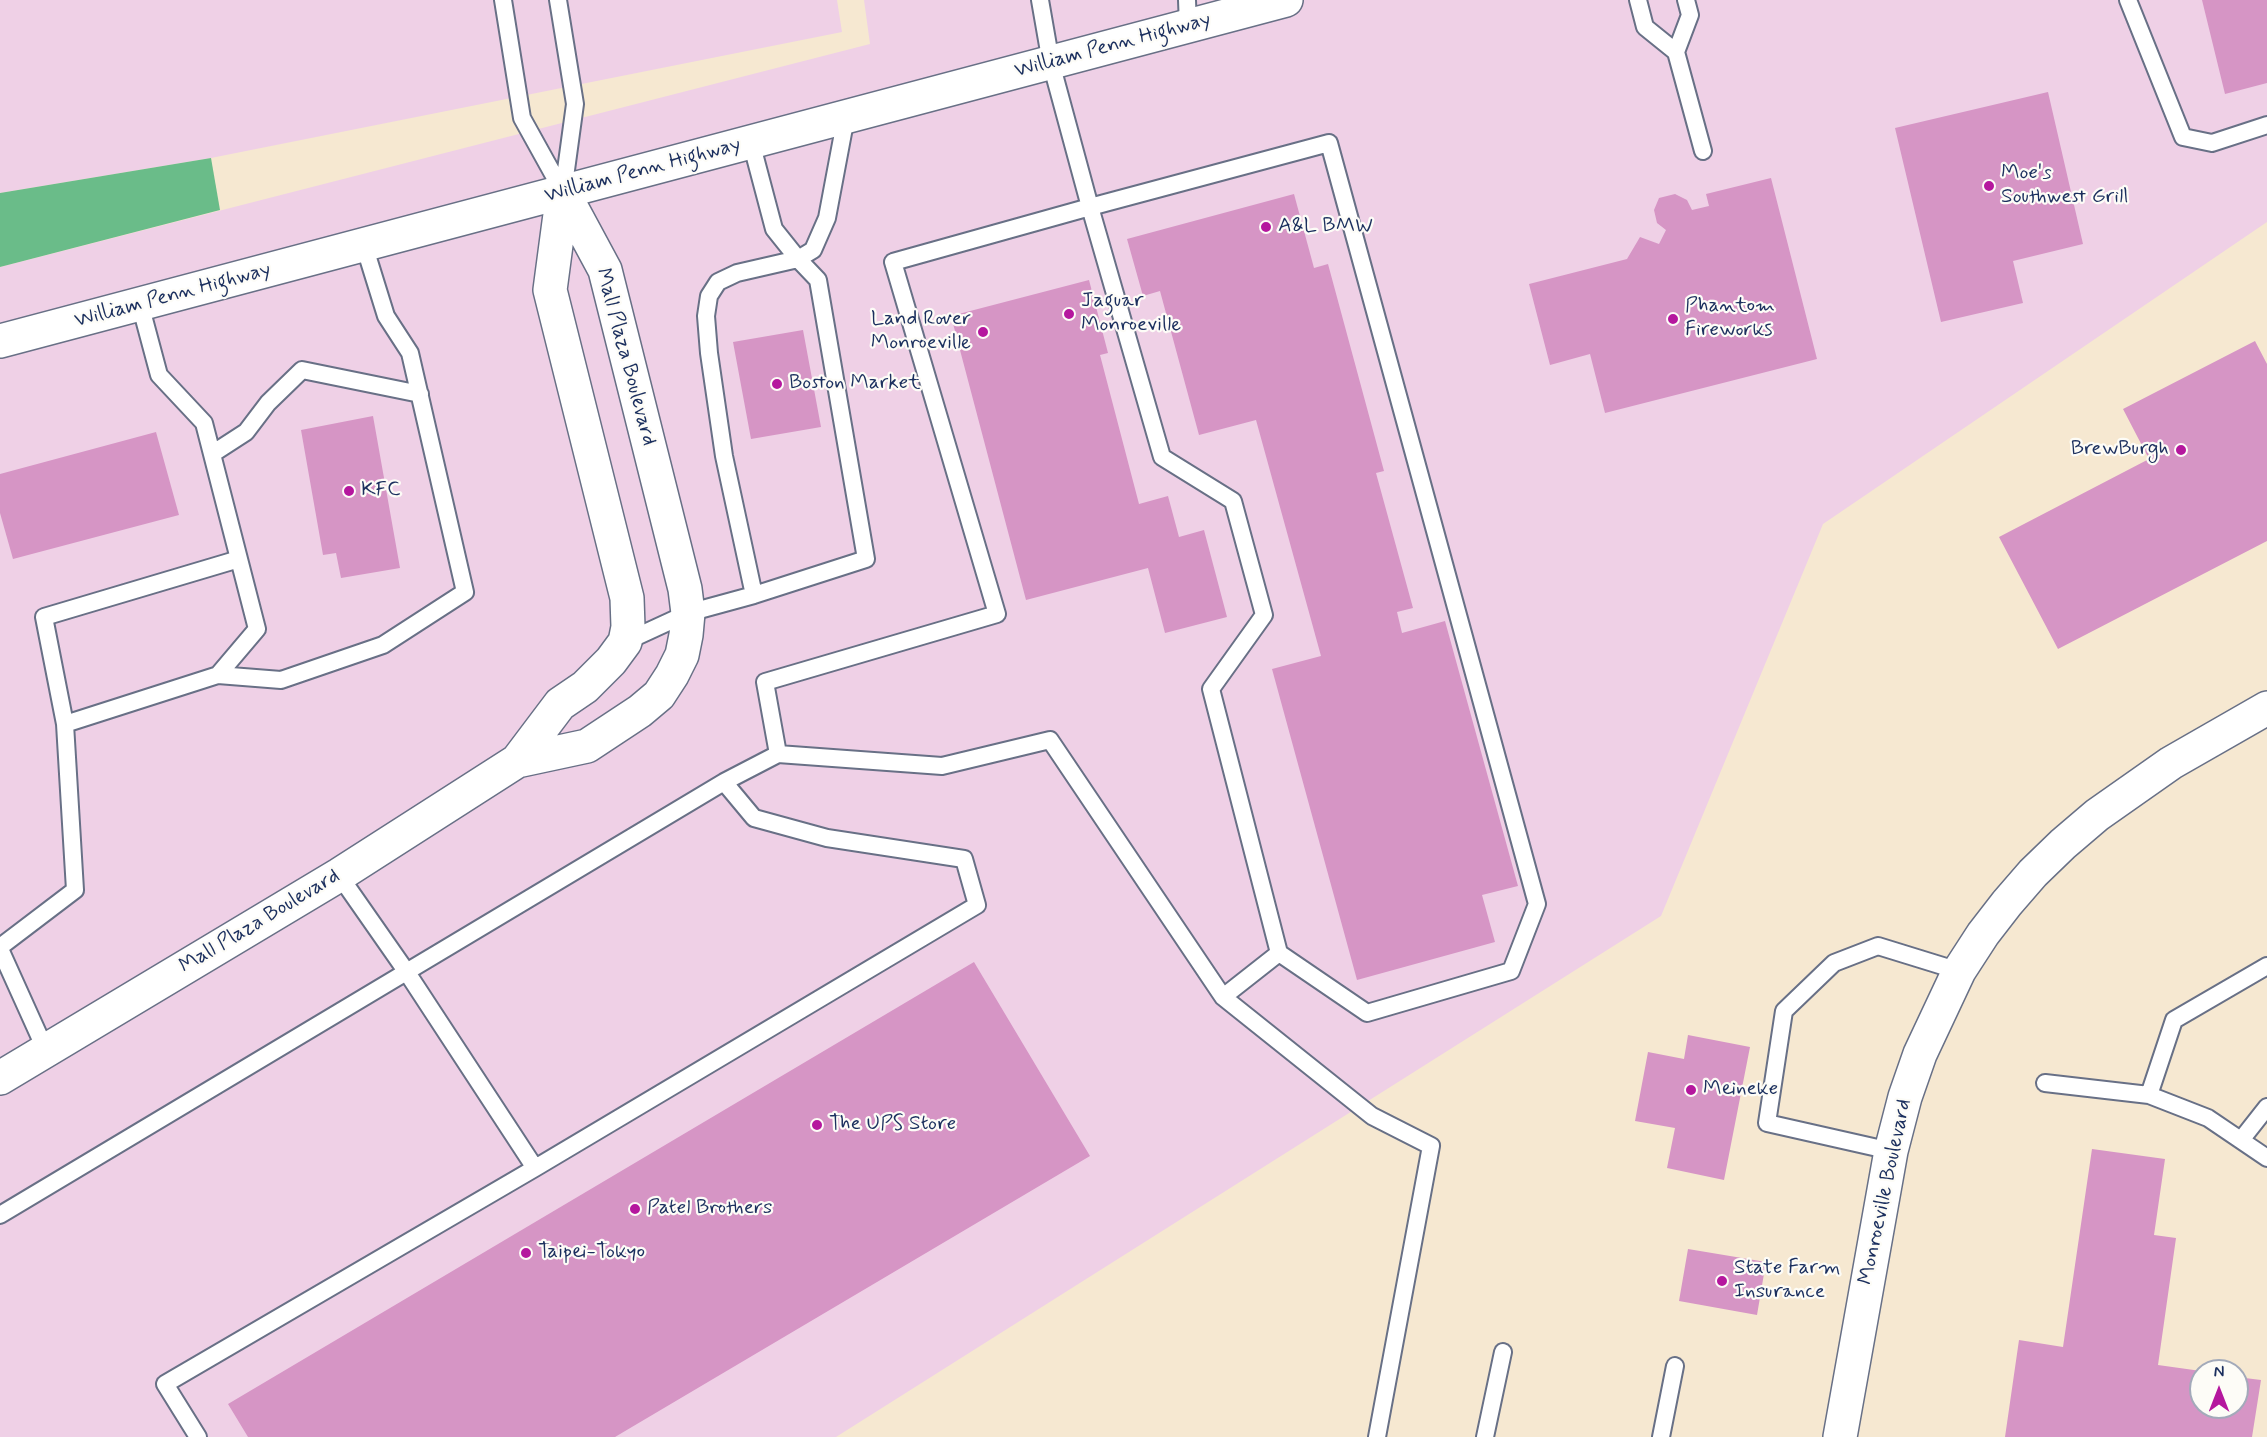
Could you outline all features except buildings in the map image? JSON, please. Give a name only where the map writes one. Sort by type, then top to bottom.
[{"type":"main road","name":"William Penn Highway","points":[[0,341],[1051,63],[1187,13],[1286,0]]},
{"type":"main road","name":"Mall Plaza Boulevard","points":[[516,761],[587,746],[640,711],[659,695],[682,655],[688,613],[685,590],[605,270],[563,192]]},
{"type":"main road","points":[[563,192],[550,290],[627,598],[628,627],[625,642]]},
{"type":"main road","name":"Mall Plaza Boulevard","points":[[0,1078],[339,875],[516,761],[560,704],[599,674],[625,642]]},
{"type":"main road","name":"Monroeville Boulevard","points":[[1840,1437],[1891,1151],[1905,1097],[1920,1054],[1959,971],[2007,903],[2063,844],[2097,815],[2171,763],[2267,708]]},
{"type":"lane","points":[[503,0],[522,117],[563,192]]},
{"type":"lane","points":[[558,0],[575,104],[563,192]]},
{"type":"lane","points":[[778,754],[765,682],[997,614],[893,262],[1090,207],[1329,143],[1537,904],[1511,970],[1367,1013],[1279,953],[1211,689],[1264,615],[1233,501],[1162,457],[1090,207],[1051,63],[1040,0]]},
{"type":"lane","points":[[1638,0],[1645,27],[1676,52],[1703,151]]},
{"type":"lane","points":[[1676,52],[1690,15],[1686,0]]},
{"type":"lane","points":[[2128,0],[2183,137],[2212,143],[2267,125]]},
{"type":"lane","points":[[754,595],[724,456],[709,353],[706,316],[709,296],[718,282],[737,273],[798,259],[813,250],[826,218],[846,117]]},
{"type":"lane","points":[[625,642],[688,613],[754,595],[866,559],[818,280],[774,229],[751,142]]},
{"type":"lane","points":[[66,724],[218,675],[281,680],[383,645],[465,592],[411,353],[386,316],[364,245]]},
{"type":"lane","points":[[140,304],[159,375],[204,423],[256,629],[218,675]]},
{"type":"lane","points":[[212,454],[246,432],[268,403],[302,370],[420,394]]},
{"type":"lane","points":[[46,1051],[0,948],[75,890],[66,724],[44,617],[239,559]]},
{"type":"lane","points":[[0,1215],[406,970],[724,782],[778,754],[942,766],[1050,740],[1223,997],[1372,1116],[1431,1146],[1377,1437]]},
{"type":"lane","points":[[198,1437],[165,1384],[535,1168],[977,905],[964,859],[826,838],[754,818],[724,782]]},
{"type":"lane","points":[[339,875],[406,970],[535,1168]]},
{"type":"lane","points":[[1891,1151],[1767,1123],[1784,1011],[1834,963],[1878,946],[1959,971]]},
{"type":"lane","points":[[1223,997],[1279,953]]},
{"type":"lane","points":[[2149,1095],[2174,1020],[2267,966]]},
{"type":"lane","points":[[2045,1083],[2149,1095],[2208,1118],[2267,1158]]},
{"type":"lane","points":[[2241,1140],[2267,1107]]},
{"type":"lane","points":[[1485,1437],[1503,1352]]},
{"type":"lane","points":[[1661,1437],[1675,1366]]},
{"type":"shaded area","points":[[0,0],[837,0],[842,32],[211,158],[0,193]]},
{"type":"shaded area","points":[[864,0],[2267,0],[2267,222],[1823,524],[1661,916],[836,1437],[0,1437],[0,267],[870,44]]},
{"type":"green space","points":[[211,158],[220,210],[0,267],[0,193]]},
{"type":"place","name":"Moe's Southwest Grill","points":[[1989,186]]},
{"type":"place","name":"A&L BMW","points":[[1266,227]]},
{"type":"place","name":"Jaguar Monroeville","points":[[1069,314]]},
{"type":"place","name":"Phantom Fireworks","points":[[1673,319]]},
{"type":"place","name":"Land Rover Monroeville","points":[[983,332]]},
{"type":"place","name":"Boston Market","points":[[777,384]]},
{"type":"place","name":"BrewBurgh","points":[[2181,450]]},
{"type":"place","name":"KFC","points":[[349,491]]},
{"type":"place","name":"Meineke","points":[[1691,1090]]},
{"type":"place","name":"The UPS Store","points":[[817,1125]]},
{"type":"place","name":"Patel Brothers","points":[[635,1209]]},
{"type":"place","name":"Taipei-Tokyo","points":[[526,1253]]},
{"type":"place","name":"State Farm Insurance","points":[[1722,1281]]}]
